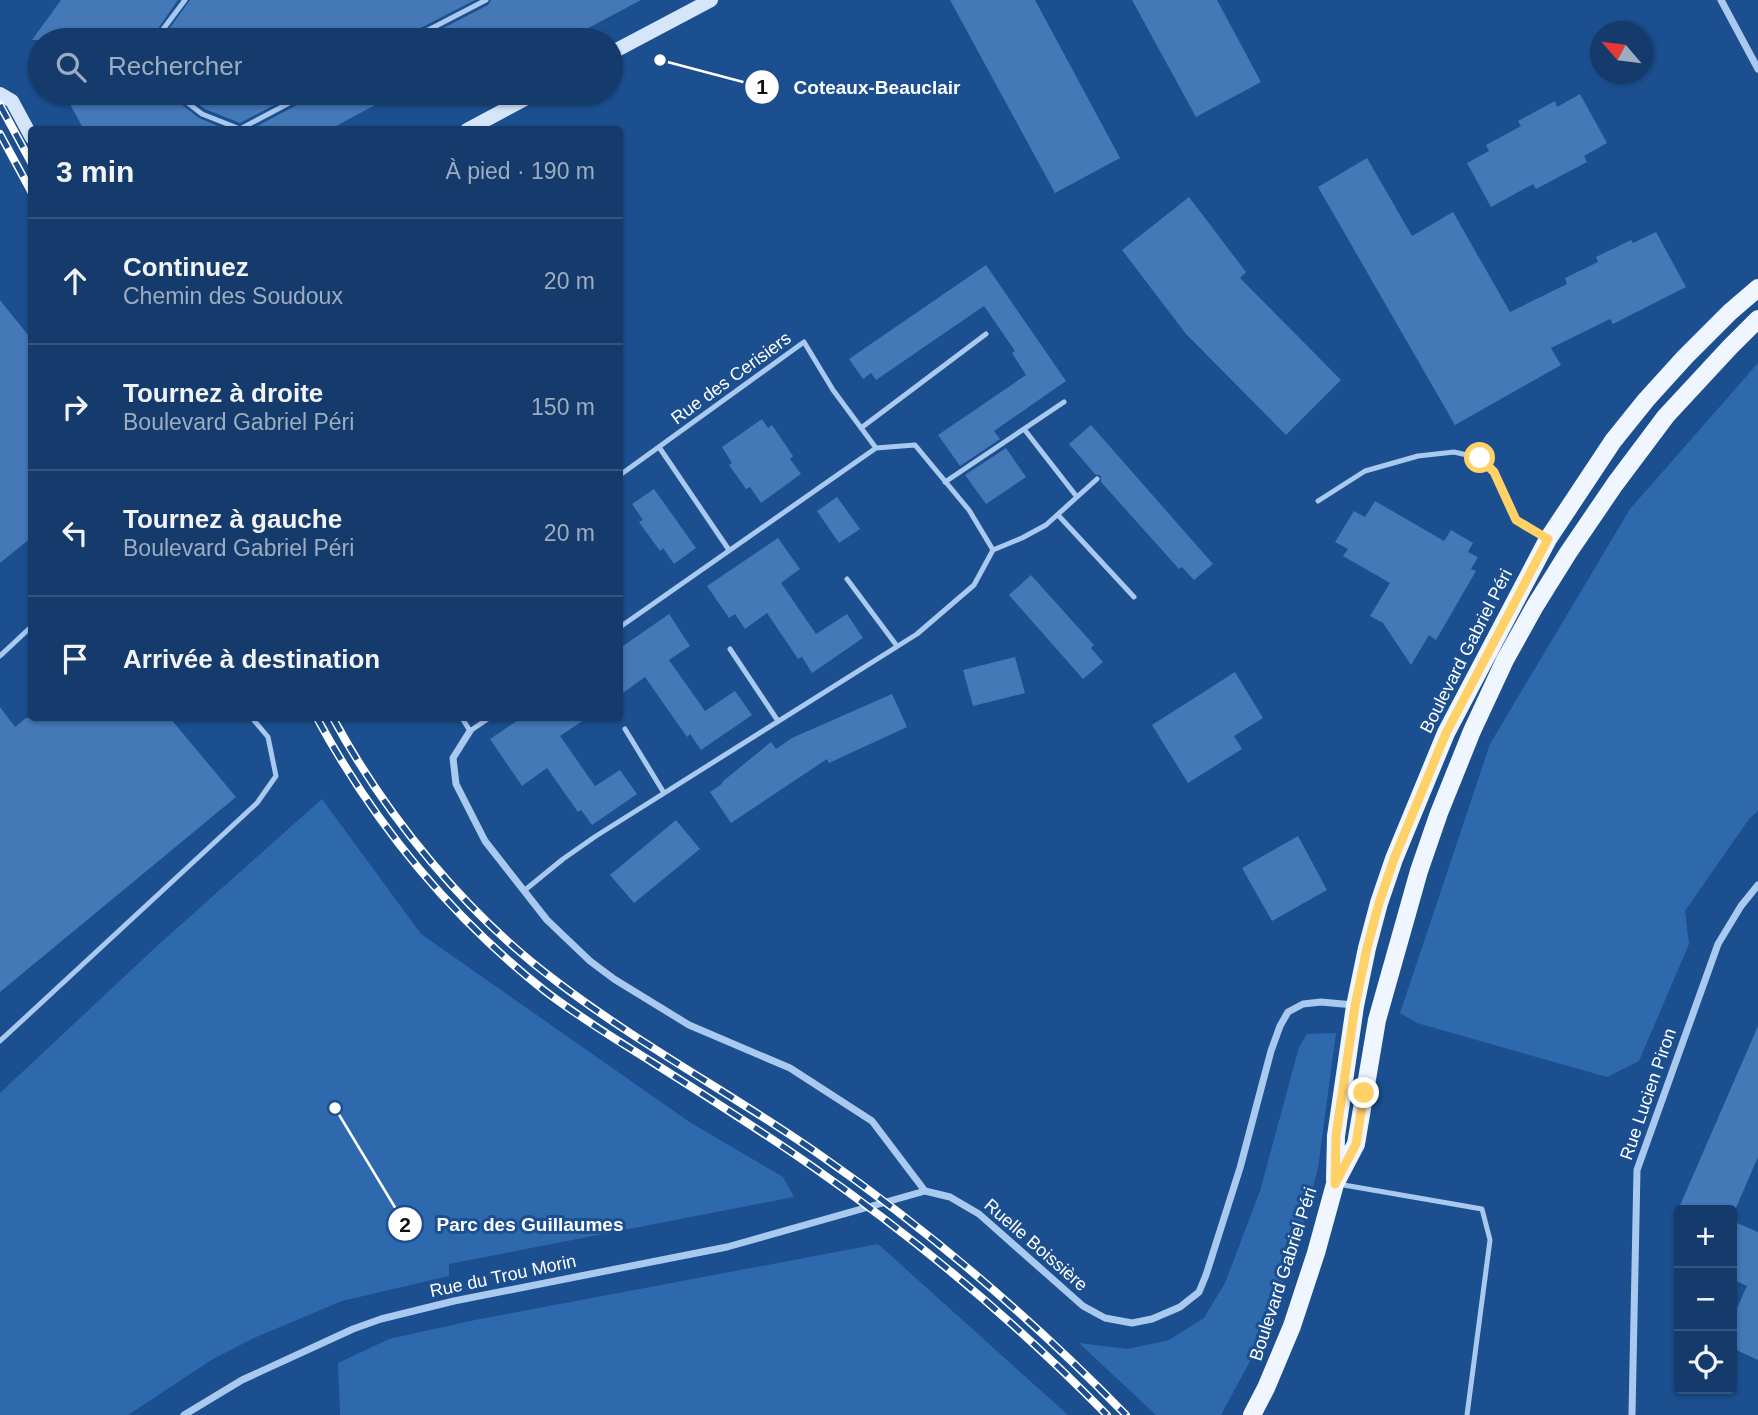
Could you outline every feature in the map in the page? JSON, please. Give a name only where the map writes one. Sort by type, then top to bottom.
[{"type":"main road","name":"Boulevard Gabriel Péri","points":[[1335,1184],[1336,1136],[1355,1006],[1367,948],[1394,859],[1441,745],[1548,539],[1613,441],[1685,357],[1758,288]]},
{"type":"main road","name":"Boulevard Gabriel Péri","points":[[1252,1415],[1292,1326],[1335,1184],[1356,1144],[1377,1020],[1419,872],[1467,743],[1505,660],[1568,553],[1615,484],[1666,416],[1758,319]]},
{"type":"street","points":[[623,47],[711,0]]},
{"type":"street","points":[[1721,0],[1758,69]]},
{"type":"street","points":[[0,93],[12,101],[28,131]]},
{"type":"street","points":[[475,126],[514,105]]},
{"type":"street","points":[[470,731],[453,758],[456,784],[485,841],[547,920],[590,961],[614,979],[688,1025],[790,1068],[872,1121],[925,1191]]},
{"type":"street","name":"Rue Lucien Piron","points":[[1632,1415],[1637,1170],[1718,944],[1741,906],[1758,885]]},
{"type":"street","name":"Ruelle Boissière","points":[[925,1191],[950,1197],[979,1214],[1083,1306],[1105,1318],[1132,1323],[1153,1319],[1180,1307],[1199,1292],[1219,1240],[1271,1051],[1280,1026],[1289,1012],[1303,1004],[1321,1002],[1355,1006]]},
{"type":"street","name":"Rue du Trou Morin","points":[[184,1415],[242,1380],[381,1319],[454,1301],[727,1247],[925,1191]]},
{"type":"lane","points":[[164,28],[185,0]]},
{"type":"lane","points":[[432,28],[486,0]]},
{"type":"lane","points":[[190,105],[202,114],[232,126]]},
{"type":"lane","points":[[246,126],[286,105]]},
{"type":"lane","points":[[861,428],[986,334]]},
{"type":"lane","name":"Rue des Cerisiers","points":[[623,473],[804,342],[833,390],[876,448]]},
{"type":"lane","points":[[945,482],[1065,402]]},
{"type":"lane","points":[[1024,429],[1077,497]]},
{"type":"lane","points":[[623,625],[876,448],[915,445],[969,510],[993,550]]},
{"type":"lane","points":[[659,447],[729,550]]},
{"type":"lane","points":[[1318,501],[1365,471],[1418,456],[1454,452],[1480,458],[1494,472],[1516,520],[1548,539]]},
{"type":"lane","points":[[525,890],[596,836],[917,634],[974,585],[993,550],[1046,525],[1097,479]]},
{"type":"lane","points":[[1058,515],[1134,597]]},
{"type":"lane","points":[[847,579],[897,646]]},
{"type":"lane","points":[[0,656],[28,630]]},
{"type":"lane","points":[[730,649],[778,721]]},
{"type":"lane","points":[[0,1041],[257,803],[275,776],[268,737],[255,721]]},
{"type":"lane","points":[[464,721],[470,731],[485,721]]},
{"type":"lane","points":[[625,729],[664,793]]},
{"type":"lane","points":[[1335,1184],[1482,1209],[1490,1240],[1467,1415]]},
{"type":"shaded area","points":[[1758,363],[1758,811],[1749,819],[1685,911],[1689,944],[1639,1061],[1607,1077],[1417,1023],[1400,1013],[1490,744],[1630,509]]},
{"type":"shaded area","points":[[322,799],[421,934],[691,1123],[783,1177],[794,1197],[449,1264],[449,1276],[342,1301],[254,1338],[213,1359],[128,1415],[0,1415],[0,1093],[158,945]]},
{"type":"shaded area","points":[[1336,1033],[1318,1168],[1297,1247],[1255,1352],[1221,1415],[1156,1415],[1079,1343],[1128,1349],[1169,1340],[1204,1318],[1225,1283],[1260,1191],[1299,1047],[1307,1034]]},
{"type":"shaded area","points":[[878,1244],[1068,1415],[340,1415],[338,1363],[389,1339],[475,1320]]},
{"type":"building","points":[[61,0],[178,0],[158,28],[41,28]]},
{"type":"building","points":[[190,0],[475,0],[421,28],[170,28]]},
{"type":"building","points":[[491,0],[641,0],[588,28],[443,28],[488,5]]},
{"type":"building","points":[[950,0],[1035,0],[1120,158],[1055,193]]},
{"type":"building","points":[[1132,0],[1217,0],[1261,82],[1196,117]]},
{"type":"building","points":[[1580,94],[1607,143],[1584,156],[1587,162],[1536,189],[1533,184],[1491,207],[1467,163],[1489,151],[1486,145],[1521,126],[1518,121],[1555,101],[1557,107]]},
{"type":"building","points":[[70,105],[182,105],[199,118],[218,126],[82,126]]},
{"type":"building","points":[[200,105],[274,105],[240,123]]},
{"type":"building","points":[[297,105],[375,105],[336,126],[258,126]]},
{"type":"building","points":[[1367,158],[1412,236],[1453,212],[1510,312],[1567,284],[1565,278],[1598,262],[1596,257],[1631,240],[1633,243],[1656,232],[1686,287],[1613,324],[1610,319],[1551,348],[1561,365],[1455,425],[1318,187]]},
{"type":"building","points":[[1189,197],[1246,272],[1240,278],[1341,380],[1286,435],[1186,334],[1122,250]]},
{"type":"building","points":[[986,265],[1066,381],[994,431],[1000,439],[960,466],[938,435],[1026,375],[1012,353],[1015,351],[984,306],[876,380],[871,373],[863,379],[849,359]]},
{"type":"building","points":[[0,300],[28,335],[28,540],[0,563]]},
{"type":"building","points":[[762,419],[768,428],[772,425],[793,456],[790,459],[801,474],[761,503],[750,487],[746,489],[729,465],[732,463],[722,447]]},
{"type":"building","points":[[1091,425],[1213,564],[1194,580],[1182,567],[1179,569],[1101,482],[1101,476],[1095,474],[1069,444]]},
{"type":"building","points":[[1006,448],[1026,477],[986,504],[965,475]]},
{"type":"building","points":[[654,489],[696,548],[674,564],[663,548],[660,551],[639,522],[643,520],[632,504]]},
{"type":"building","points":[[837,497],[860,529],[839,543],[817,511]]},
{"type":"building","points":[[1375,501],[1444,541],[1451,530],[1473,543],[1468,552],[1478,557],[1471,569],[1476,571],[1436,640],[1429,635],[1411,665],[1383,623],[1370,616],[1390,583],[1343,556],[1348,549],[1335,542],[1354,511],[1365,517]]},
{"type":"building","points":[[778,538],[800,569],[781,583],[816,634],[847,614],[863,638],[812,673],[802,657],[798,659],[767,613],[745,629],[735,614],[729,618],[707,586]]},
{"type":"building","points":[[1031,575],[1094,645],[1091,648],[1103,662],[1083,679],[1009,595]]},
{"type":"building","points":[[669,614],[690,646],[669,660],[705,711],[735,691],[752,715],[701,750],[690,734],[687,737],[645,677],[623,693],[623,646]]},
{"type":"building","points":[[1015,657],[1025,693],[973,706],[963,670]]},
{"type":"building","points":[[1235,672],[1263,718],[1234,736],[1242,749],[1188,783],[1152,725]]},
{"type":"building","points":[[892,694],[907,727],[829,763],[827,759],[731,823],[710,792],[771,742],[776,749],[792,738]]},
{"type":"building","points":[[0,707],[15,727],[26,718],[28,721],[173,721],[236,797],[0,992]]},
{"type":"building","points":[[517,721],[582,721],[560,736],[595,786],[620,770],[637,794],[592,825],[581,810],[578,812],[547,768],[522,786],[490,739]]},
{"type":"building","points":[[676,820],[700,849],[634,903],[610,875]]},
{"type":"building","points":[[1298,836],[1327,890],[1272,921],[1242,868]]},
{"type":"building","points":[[1758,1026],[1758,1157],[1737,1205],[1680,1205]]},
{"type":"building","points":[[1737,1223],[1758,1232],[1758,1360],[1737,1350],[1737,1308],[1747,1286],[1737,1281]]},
{"type":"railway","points":[[0,105],[28,157]]},
{"type":"railway","points":[[0,134],[28,186]]},
{"type":"railway","points":[[319,721],[363,795],[389,831],[447,900],[511,962],[545,991],[597,1028],[713,1100],[891,1224],[966,1284],[1038,1348],[1107,1415]]},
{"type":"railway","points":[[335,721],[354,755],[403,827],[460,894],[523,954],[588,1004],[861,1184],[941,1246],[1017,1311],[1126,1415]]},
{"type":"place","name":"Coteaux-Beauclair","points":[[660,60]]},
{"type":"place","name":"Parc des Guillaumes","points":[[335,1108]]},
{"type":"route","points":[[1364,1093],[1356,1144],[1335,1184],[1336,1136],[1355,1006],[1379,903],[1394,859],[1446,733],[1548,539],[1516,520],[1494,472],[1480,458]]}]
